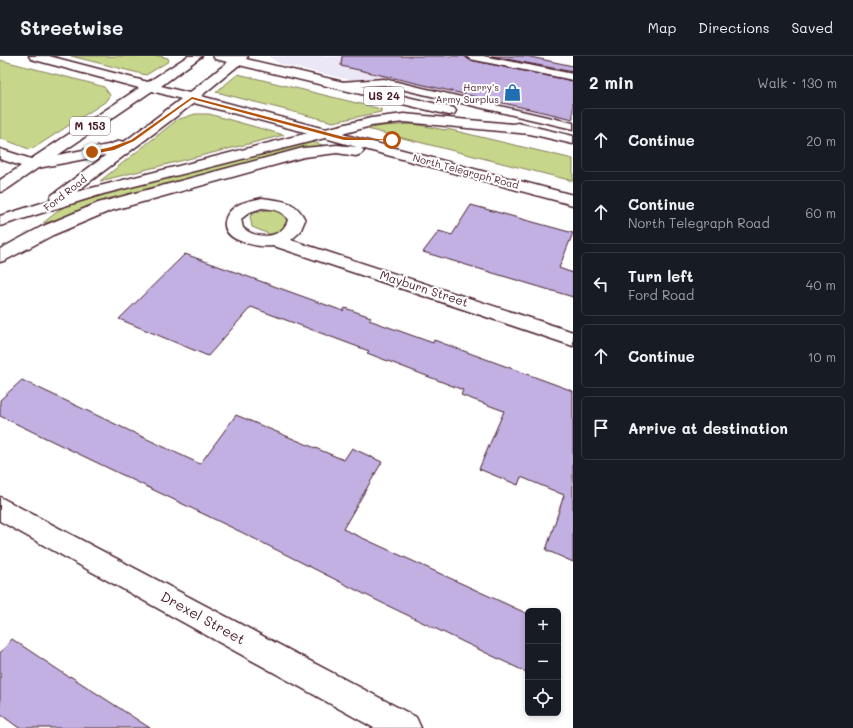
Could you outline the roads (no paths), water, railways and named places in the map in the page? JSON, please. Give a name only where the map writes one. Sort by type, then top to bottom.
[{"type":"main road","name":"North Telegraph Road","points":[[35,56],[573,200]]},
{"type":"main road","name":"M 153","points":[[0,187],[196,56]]},
{"type":"main road","name":"US 24","points":[[219,56],[240,58],[341,85],[573,140]]},
{"type":"main road","name":"Ford Road","points":[[0,240],[44,209],[132,140],[192,98],[240,58]]},
{"type":"main road","points":[[0,221],[44,209],[97,191],[322,133],[371,122],[404,118],[532,130]]},
{"type":"main road","points":[[344,139],[392,140],[573,186]]},
{"type":"main road","points":[[0,154],[32,165],[112,149],[132,140]]},
{"type":"main road","points":[[0,256],[47,231],[82,215],[303,152],[337,149],[363,151],[446,166]]},
{"type":"main road","name":"Mayburn Street","points":[[274,240],[573,339]]},
{"type":"main road","name":"Drexel Street","points":[[0,508],[405,728]]},
{"type":"lane","points":[[470,56],[573,77]]},
{"type":"lane","points":[[341,85],[384,82],[573,126]]},
{"type":"place","name":"Harry's Army Surplus","points":[[512,93]]}]
